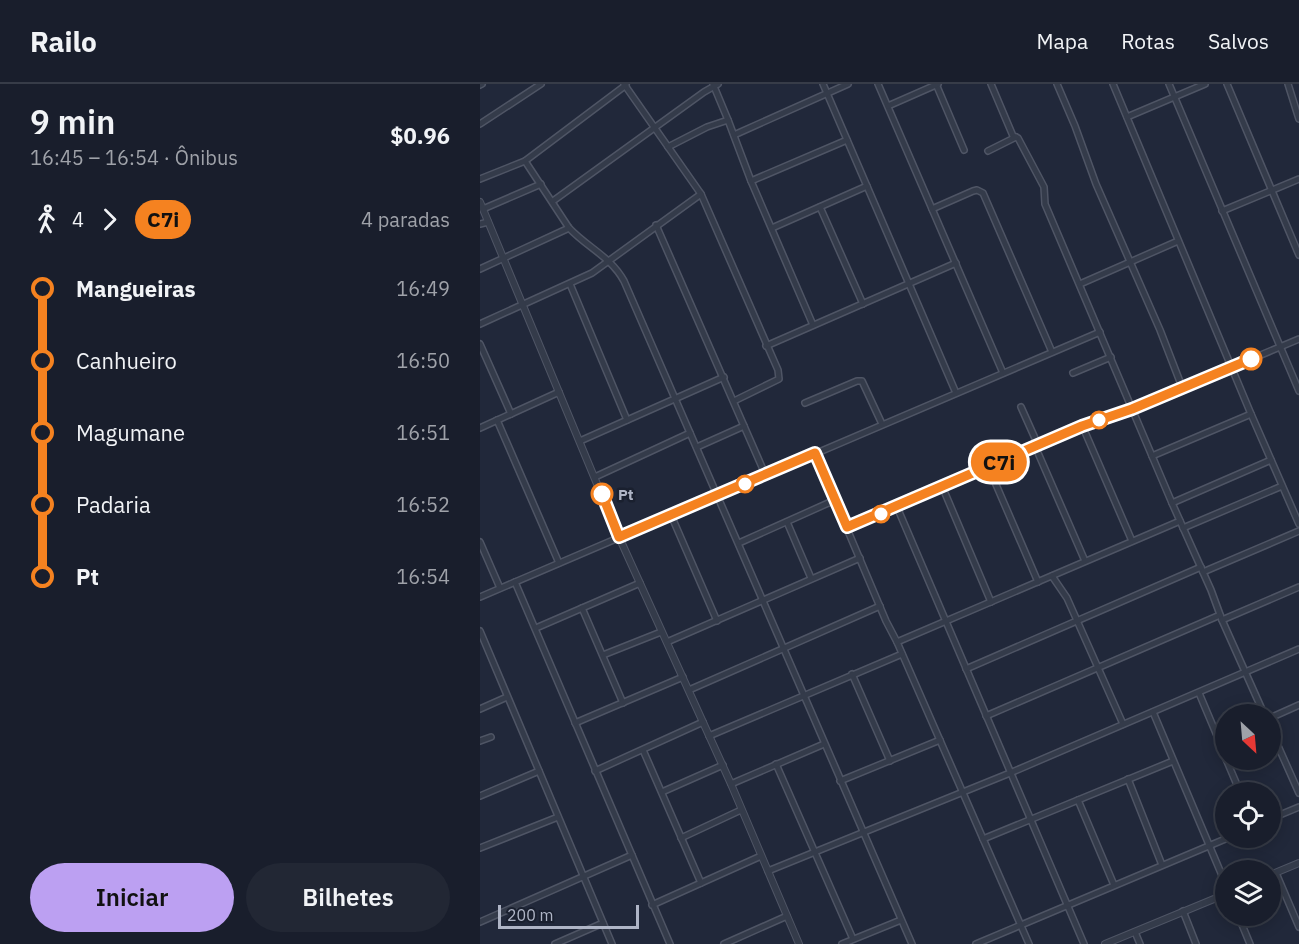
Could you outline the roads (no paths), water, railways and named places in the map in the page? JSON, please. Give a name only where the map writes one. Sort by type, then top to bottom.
[{"type":"street","points":[[480,124],[541,84]]},
{"type":"street","points":[[480,179],[525,160],[625,84],[701,194],[778,370],[779,379],[734,401]]},
{"type":"street","points":[[823,84],[907,284],[956,393]]},
{"type":"street","points":[[734,135],[848,84]]},
{"type":"street","points":[[878,84],[1003,373]]},
{"type":"street","points":[[888,106],[937,84],[964,150]]},
{"type":"street","points":[[991,84],[1013,136],[1018,138],[1044,187],[1045,204],[1259,704]]},
{"type":"street","points":[[1057,84],[1096,184],[1182,387]]},
{"type":"street","points":[[1113,84],[1299,524]]},
{"type":"street","points":[[1169,84],[1299,391]]},
{"type":"street","points":[[1127,117],[1205,84]]},
{"type":"street","points":[[1227,84],[1299,255]]},
{"type":"street","points":[[1287,84],[1299,119]]},
{"type":"street","points":[[553,201],[715,85],[751,181],[813,325]]},
{"type":"street","points":[[668,147],[707,127],[728,120]]},
{"type":"street","points":[[988,151],[1016,137]]},
{"type":"street","points":[[751,181],[847,140]]},
{"type":"street","points":[[525,160],[569,228],[609,260],[624,281],[912,944]]},
{"type":"street","points":[[1222,211],[1299,179]]},
{"type":"street","points":[[541,184],[481,206],[619,537],[723,765],[799,944]]},
{"type":"street","points":[[772,228],[867,186]]},
{"type":"street","points":[[932,209],[973,191],[983,193],[1052,352]]},
{"type":"street","points":[[480,324],[592,273],[701,194]]},
{"type":"street","points":[[820,207],[863,304]]},
{"type":"street","points":[[480,224],[488,222]]},
{"type":"street","points":[[656,225],[765,474]]},
{"type":"street","points":[[480,269],[569,228]]},
{"type":"street","points":[[1080,284],[1178,241]]},
{"type":"street","points":[[766,346],[956,263]]},
{"type":"street","points":[[570,284],[627,420]]},
{"type":"street","points":[[480,597],[1100,332]]},
{"type":"street","points":[[847,527],[1082,426],[1132,409],[1299,339]]},
{"type":"street","points":[[480,344],[510,414]]},
{"type":"street","points":[[1072,373],[1111,357]]},
{"type":"street","points":[[580,441],[724,377]]},
{"type":"street","points":[[805,403],[857,381],[862,381],[882,424]]},
{"type":"street","points":[[480,428],[559,392]]},
{"type":"street","points":[[1021,407],[1085,561]]},
{"type":"street","points":[[1152,456],[1251,414]]},
{"type":"street","points":[[497,420],[559,563]]},
{"type":"street","points":[[697,447],[744,426]]},
{"type":"street","points":[[1082,426],[1132,542]]},
{"type":"street","points":[[595,477],[690,433]]},
{"type":"street","points":[[815,453],[1029,944]]},
{"type":"street","points":[[1172,503],[1271,460]]},
{"type":"street","points":[[988,466],[1038,582]]},
{"type":"street","points":[[942,486],[992,602]]},
{"type":"street","points":[[1183,528],[1282,486]]},
{"type":"street","points":[[739,543],[835,500]]},
{"type":"street","points":[[897,507],[1084,944]]},
{"type":"street","points":[[671,515],[717,621]]},
{"type":"street","points":[[897,642],[1180,521]]},
{"type":"street","points":[[787,522],[811,578]]},
{"type":"street","points":[[966,669],[1202,569],[1299,531]]},
{"type":"street","points":[[480,542],[500,588]]},
{"type":"street","points":[[667,642],[860,558]]},
{"type":"street","points":[[1052,576],[1067,597],[1123,724]]},
{"type":"street","points":[[515,582],[670,944]]},
{"type":"street","points":[[536,628],[640,583]]},
{"type":"street","points":[[986,716],[1097,668],[1299,587]]},
{"type":"street","points":[[689,690],[880,606]]},
{"type":"street","points":[[582,608],[623,703]]},
{"type":"street","points":[[480,632],[612,944]]},
{"type":"street","points":[[603,656],[661,632]]},
{"type":"street","points":[[768,871],[1010,773],[1299,649]]},
{"type":"street","points":[[480,654],[488,650]]},
{"type":"street","points":[[709,736],[902,654]]},
{"type":"street","points":[[852,674],[890,761]]},
{"type":"street","points":[[575,723],[683,677]]},
{"type":"street","points":[[1199,693],[1215,732]]},
{"type":"street","points":[[480,709],[507,697]]},
{"type":"street","points":[[1281,713],[1299,705]]},
{"type":"street","points":[[1153,712],[1215,860]]},
{"type":"street","points":[[595,771],[703,722]]},
{"type":"street","points":[[480,741],[491,737]]},
{"type":"street","points":[[840,781],[940,740]]},
{"type":"street","points":[[731,784],[824,744]]},
{"type":"street","points":[[643,750],[701,883]]},
{"type":"street","points":[[1281,753],[1299,794]]},
{"type":"street","points":[[983,839],[1173,761]]},
{"type":"street","points":[[776,764],[853,939]]},
{"type":"street","points":[[662,792],[723,765]]},
{"type":"street","points":[[480,796],[539,771]]},
{"type":"street","points":[[1128,779],[1162,865]]},
{"type":"street","points":[[1078,800],[1114,885]]},
{"type":"street","points":[[1281,814],[1299,807]]},
{"type":"street","points":[[681,838],[741,810]]},
{"type":"street","points":[[480,849],[558,817]]},
{"type":"street","points":[[976,944],[1215,843]]},
{"type":"street","points":[[480,922],[632,855]]},
{"type":"street","points":[[652,905],[761,856]]},
{"type":"street","points":[[1281,871],[1299,863]]},
{"type":"street","points":[[1281,890],[1299,927]]},
{"type":"street","points":[[1105,944],[1215,898]]},
{"type":"street","points":[[1183,911],[1197,944]]},
{"type":"street","points":[[724,944],[787,916]]},
{"type":"street","points":[[842,944],[901,920]]},
{"type":"street","points":[[555,944],[603,923]]},
{"type":"street","points":[[1243,926],[1250,944]]},
{"type":"street","points":[[1135,932],[1140,944]]},
{"type":"place","name":"Pt","points":[[602,494]]}]
